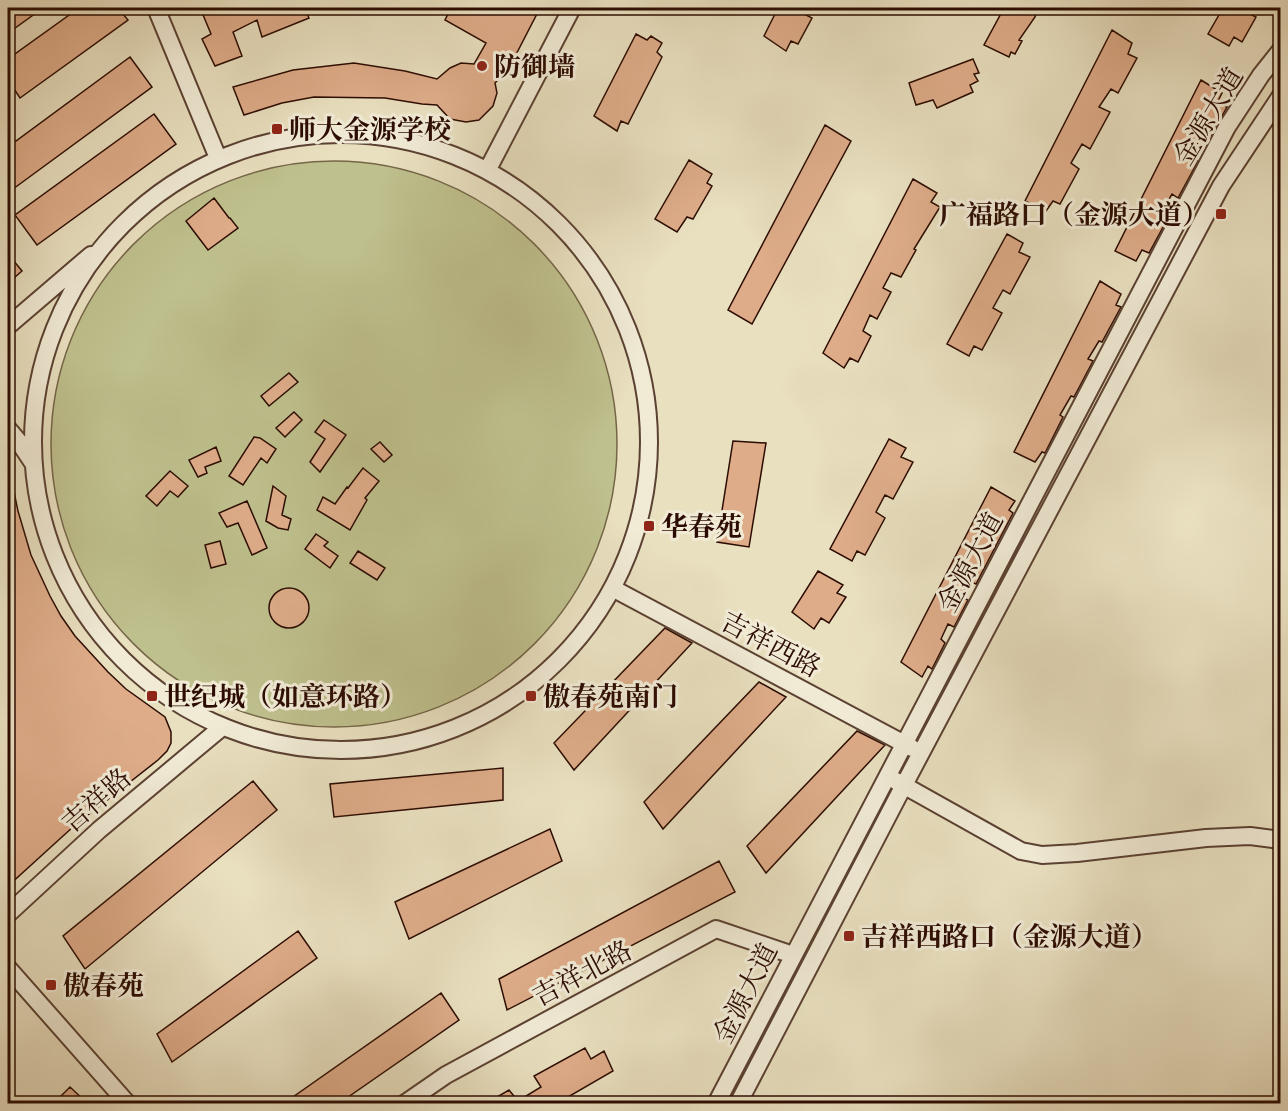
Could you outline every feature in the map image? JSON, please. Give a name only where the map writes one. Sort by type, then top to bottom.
[{"type":"street","points":[[156,8],[218,158]]},
{"type":"street","points":[[488,169],[572,8]]},
{"type":"street","name":"金源大道","points":[[716,1104],[1222,137],[1253,87],[1281,51]]},
{"type":"street","points":[[1253,87],[1279,101]]},
{"type":"street","name":"金源大道","points":[[738,1104],[921,752],[1221,186],[1279,101]]},
{"type":"street","points":[[8,326],[158,193],[218,158],[312,134],[403,139],[488,169],[566,228],[621,308],[649,400],[646,497],[614,589],[559,662],[486,716],[475,720],[400,746],[309,751],[221,728],[139,678],[76,605],[39,517],[31,421],[53,327],[103,244]]},
{"type":"street","points":[[8,429],[35,466]]},
{"type":"street","name":"吉祥西路","points":[[614,589],[921,752]]},
{"type":"street","name":"吉祥路","points":[[8,914],[99,830],[221,728]]},
{"type":"street","points":[[887,776],[1021,851],[1042,855],[1206,838],[1250,836],[1281,840]]},
{"type":"street","name":"吉祥北路","points":[[404,1104],[446,1075],[716,929],[793,955]]},
{"type":"street","points":[[8,968],[128,1104]]},
{"type":"green space","points":[[334,161],[389,166],[442,182],[491,209],[514,225],[534,244],[553,264],[569,287],[596,336],[612,389],[617,444],[612,499],[596,552],[569,601],[553,624],[534,644],[514,663],[491,679],[442,706],[389,722],[334,727],[279,722],[226,706],[177,679],[154,663],[134,644],[115,624],[99,601],[72,552],[56,499],[51,444],[56,389],[72,336],[99,287],[115,264],[134,244],[154,225],[177,209],[226,182],[279,166]]},
{"type":"building","points":[[8,8],[43,8],[8,33]]},
{"type":"building","points":[[79,8],[118,8],[128,20],[20,98],[8,80],[8,59]]},
{"type":"building","points":[[208,8],[304,8],[309,18],[262,37],[257,20],[233,32],[242,56],[215,66],[202,39],[211,34],[201,10]]},
{"type":"building","name":"防御墙","points":[[451,8],[540,8],[509,68],[495,83],[497,93],[493,106],[479,120],[466,122],[450,119],[437,105],[385,98],[314,97],[282,103],[244,115],[233,87],[293,70],[354,63],[437,79],[450,68],[461,63],[474,64],[486,43],[445,20]]},
{"type":"building","points":[[778,8],[807,8],[804,14],[812,18],[798,44],[791,41],[786,51],[764,36]]},
{"type":"building","points":[[1004,8],[1038,8],[1035,17],[1019,40],[1022,41],[1015,54],[1011,52],[1009,57],[984,45]]},
{"type":"building","points":[[1223,8],[1249,8],[1246,12],[1256,17],[1242,42],[1234,37],[1229,46],[1208,34]]},
{"type":"building","points":[[1112,30],[1132,43],[1128,54],[1137,58],[1118,93],[1111,89],[1099,107],[1110,112],[1090,149],[1082,144],[1071,163],[1079,169],[1060,204],[1053,201],[1046,211],[1025,201]]},
{"type":"building","points":[[636,34],[647,40],[651,36],[662,43],[657,52],[662,57],[628,124],[621,121],[617,131],[594,116]]},
{"type":"building","points":[[130,57],[152,87],[13,189],[8,181],[8,147]]},
{"type":"building","points":[[973,59],[979,73],[974,74],[978,81],[970,85],[973,92],[937,108],[933,100],[916,105],[909,83]]},
{"type":"building","points":[[1201,80],[1222,93],[1217,103],[1227,107],[1207,143],[1200,139],[1189,157],[1198,161],[1178,198],[1172,194],[1161,213],[1168,218],[1149,253],[1142,250],[1136,261],[1115,251]]},
{"type":"building","points":[[154,114],[176,144],[37,245],[15,215]]},
{"type":"building","points":[[825,125],[851,141],[752,324],[728,310]]},
{"type":"building","points":[[689,160],[712,174],[707,183],[712,186],[693,219],[687,217],[677,232],[655,219]]},
{"type":"building","points":[[913,179],[937,193],[931,202],[940,207],[914,249],[916,250],[901,277],[891,273],[883,288],[891,292],[877,319],[870,315],[863,331],[871,336],[858,362],[850,358],[844,368],[823,353]]},
{"type":"building","points":[[214,198],[238,228],[208,250],[186,221]]},
{"type":"building","points":[[1007,234],[1023,243],[1019,252],[1030,257],[1010,294],[1003,290],[993,308],[1002,313],[982,350],[974,346],[969,356],[947,344]]},
{"type":"building","points":[[8,254],[22,271],[8,283]]},
{"type":"building","points":[[1100,281],[1121,294],[1116,305],[1121,307],[1102,342],[1099,341],[1088,359],[1093,361],[1074,397],[1071,396],[1060,415],[1063,417],[1045,453],[1042,452],[1035,462],[1014,452]]},
{"type":"building","points":[[289,373],[298,382],[269,406],[261,396]]},
{"type":"building","points":[[294,412],[302,420],[285,437],[276,428]]},
{"type":"building","points":[[324,420],[346,435],[320,472],[310,462],[325,439],[315,432]]},
{"type":"building","points":[[254,437],[260,438],[276,449],[267,463],[261,458],[243,485],[229,476]]},
{"type":"building","points":[[889,439],[906,448],[901,457],[913,462],[893,499],[885,495],[876,512],[885,518],[865,555],[857,551],[852,561],[830,549]]},
{"type":"building","points":[[733,441],[766,443],[749,547],[717,542]]},
{"type":"building","points":[[380,442],[392,455],[384,462],[371,449]]},
{"type":"building","points":[[216,447],[221,461],[205,467],[207,473],[198,477],[189,460]]},
{"type":"building","points":[[363,468],[379,481],[365,498],[367,500],[350,530],[317,510],[323,497],[335,504]]},
{"type":"building","points":[[170,471],[188,486],[178,497],[170,491],[157,506],[146,496]]},
{"type":"building","points":[[12,482],[31,555],[61,616],[75,636],[108,672],[126,689],[165,717],[171,732],[171,743],[158,760],[74,826],[8,886],[8,483]]},
{"type":"building","points":[[273,486],[286,496],[282,515],[291,519],[288,530],[278,528],[266,521]]},
{"type":"building","points":[[991,487],[1015,501],[1009,510],[1013,513],[976,584],[969,581],[961,597],[968,600],[954,627],[948,624],[941,639],[945,643],[932,669],[928,666],[922,677],[901,662]]},
{"type":"building","points":[[247,501],[267,548],[252,555],[238,523],[227,527],[219,513]]},
{"type":"building","points":[[316,534],[328,542],[324,546],[338,556],[330,568],[305,549]]},
{"type":"building","points":[[220,541],[226,564],[211,568],[205,545]]},
{"type":"building","points":[[358,551],[385,568],[377,580],[350,563]]},
{"type":"building","points":[[818,571],[843,585],[837,593],[846,597],[829,623],[821,618],[814,629],[792,612]]},
{"type":"building","points":[[289,588],[303,594],[309,608],[303,622],[289,628],[275,622],[269,608],[275,594]]},
{"type":"building","points":[[665,628],[692,643],[574,770],[554,743]]},
{"type":"building","points":[[759,682],[786,697],[663,829],[644,802]]},
{"type":"building","points":[[857,731],[885,745],[766,873],[747,846]]},
{"type":"building","points":[[503,768],[503,800],[334,817],[330,784]]},
{"type":"building","points":[[253,781],[277,810],[85,969],[63,936]]},
{"type":"building","points":[[550,829],[562,861],[409,939],[395,902]]},
{"type":"building","points":[[719,861],[735,892],[507,1010],[499,979]]},
{"type":"building","points":[[298,931],[317,958],[172,1062],[157,1034]]},
{"type":"building","points":[[441,993],[459,1020],[338,1104],[283,1104]]},
{"type":"building","points":[[585,1048],[591,1059],[604,1051],[613,1071],[556,1104],[485,1104],[509,1090],[518,1101],[541,1087],[534,1076]]},
{"type":"building","points":[[70,1087],[88,1104],[53,1104]]},
{"type":"place","name":"防御墙","points":[[482,66]]},
{"type":"place","name":"师大金源学校","points":[[277,129]]},
{"type":"place","name":"广福路口（金源大道）","points":[[1221,214]]},
{"type":"place","name":"华春苑","points":[[649,526]]},
{"type":"place","name":"世纪城（如意环路）","points":[[152,696]]},
{"type":"place","name":"傲春苑南门","points":[[531,696]]},
{"type":"place","name":"吉祥西路口（金源大道）","points":[[849,936]]},
{"type":"place","name":"傲春苑","points":[[51,985]]}]
